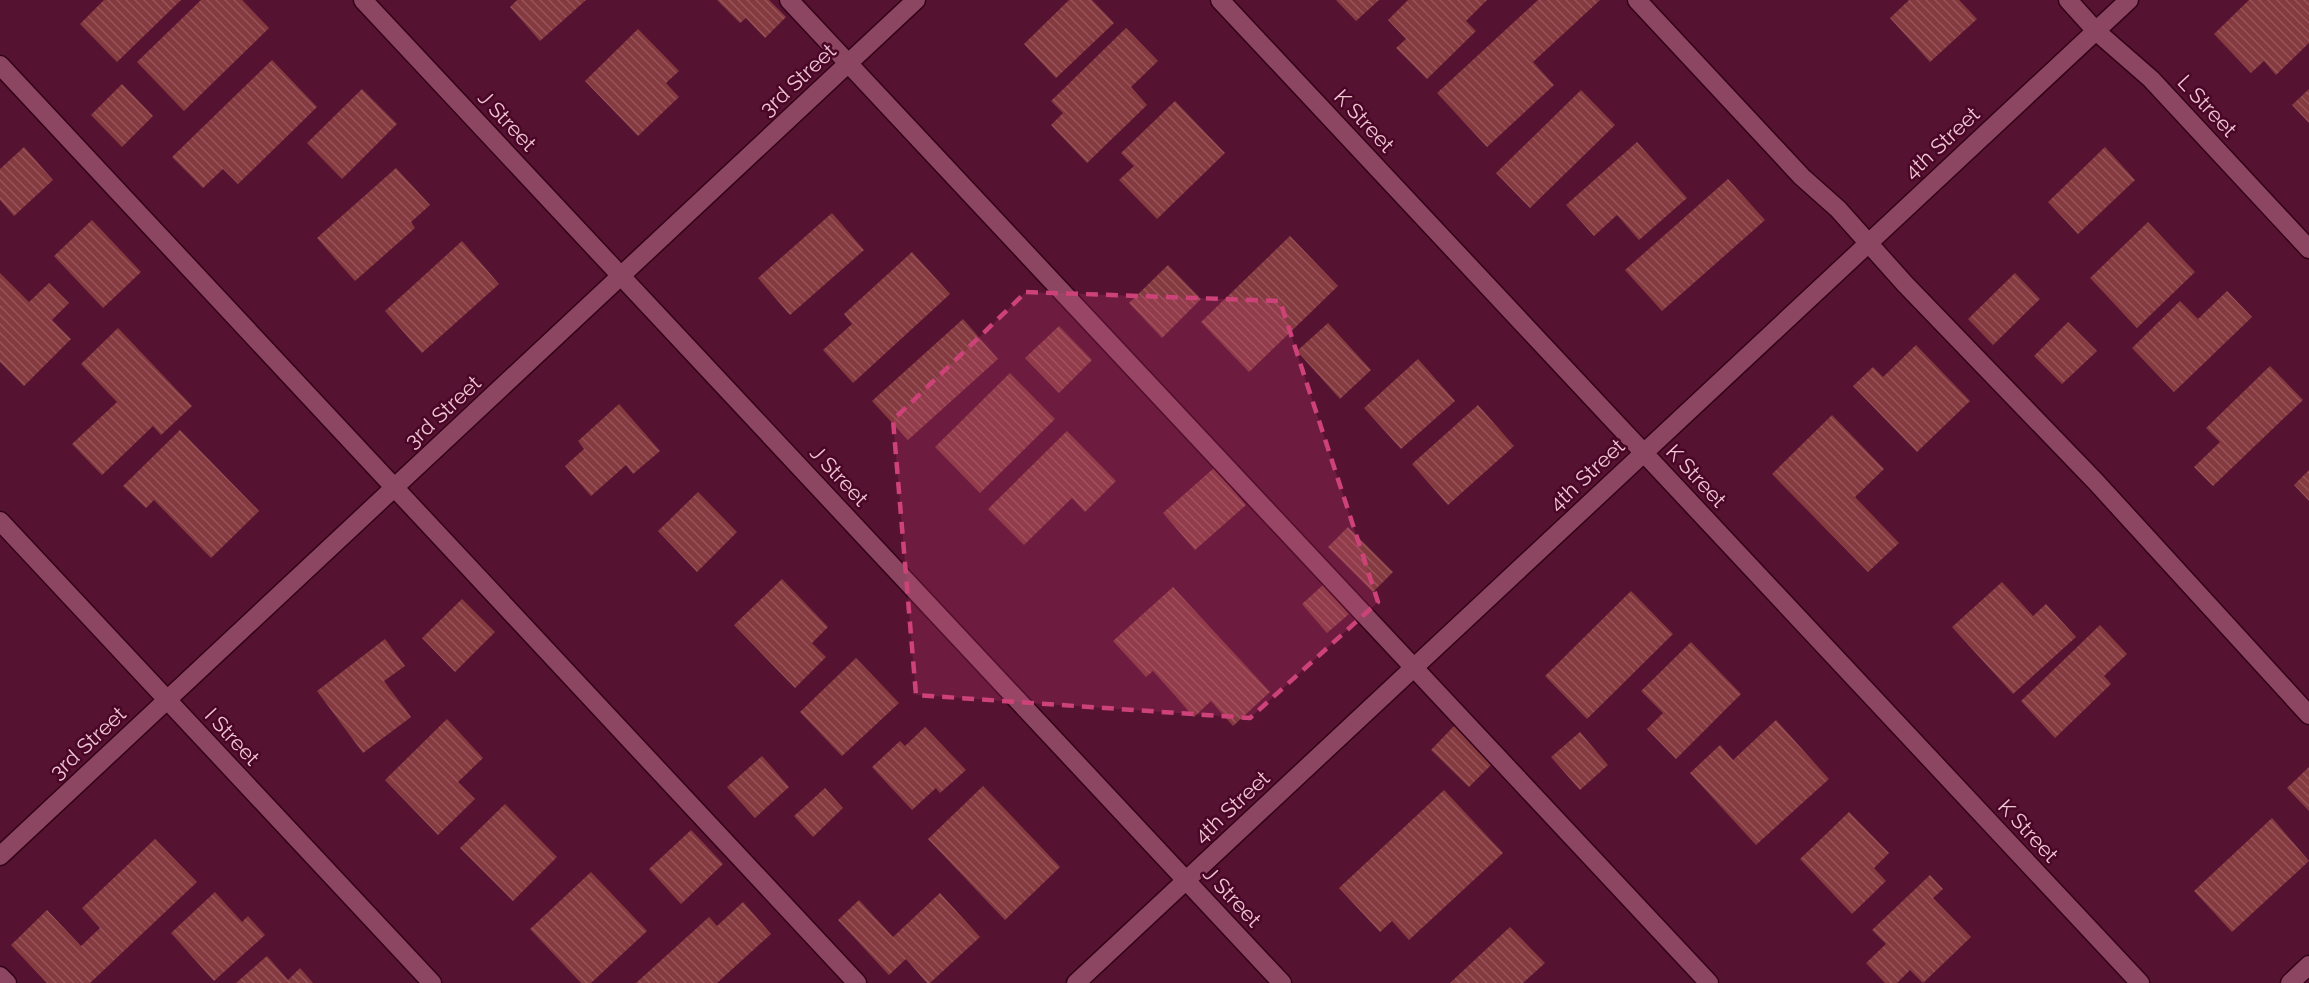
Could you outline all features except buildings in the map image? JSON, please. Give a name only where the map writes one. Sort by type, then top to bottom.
[{"type":"street","name":"J Street","points":[[363,0],[1282,983]]},
{"type":"street","points":[[789,0],[1709,983]]},
{"type":"street","name":"3rd Street","points":[[0,856],[916,0]]},
{"type":"street","name":"K Street","points":[[1220,0],[2140,983]]},
{"type":"street","points":[[1636,0],[1802,177],[1838,209],[1905,284],[2096,482],[2309,715]]},
{"type":"street","name":"L Street","points":[[2068,0],[2096,31],[2151,79],[2309,249]]},
{"type":"street","name":"4th Street","points":[[1076,983],[2129,0]]},
{"type":"street","points":[[0,65],[857,983]]},
{"type":"street","name":"I Street","points":[[0,521],[432,983]]},
{"type":"street","points":[[2290,983],[2309,966]]},
{"type":"street","points":[[0,976],[7,983]]},
{"type":"highlighted area","points":[[1026,292],[1280,301],[1378,602],[1250,718],[916,695],[893,420]]}]
